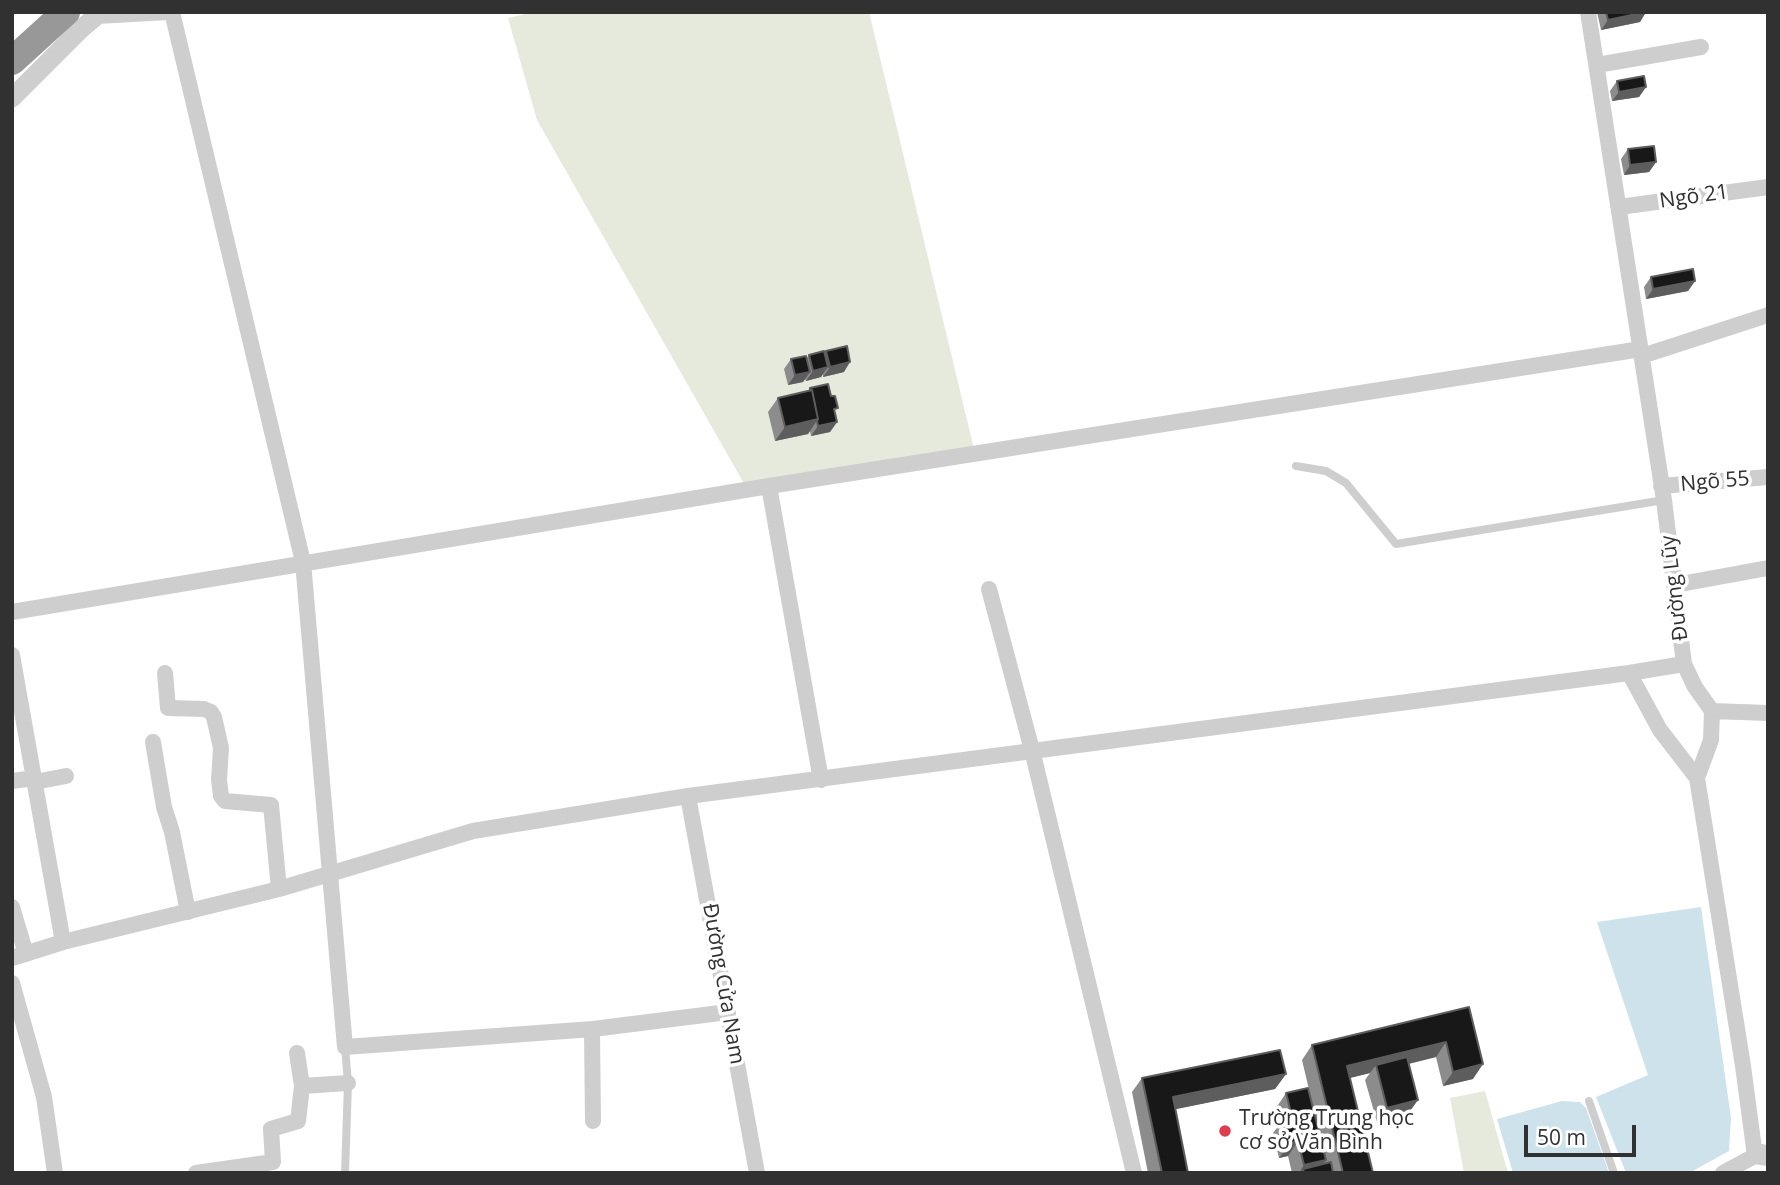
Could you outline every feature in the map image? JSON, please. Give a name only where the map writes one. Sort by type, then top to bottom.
[{"type":"highway","points":[[12,61],[66,12]]},
{"type":"street","points":[[12,98],[99,14],[170,12],[303,562],[345,1047],[593,1029],[728,1012]]},
{"type":"street","name":"Đường Lũy","points":[[1588,12],[1663,493],[1684,664],[1695,687],[1712,711]]},
{"type":"street","points":[[1597,65],[1701,47]]},
{"type":"street","name":"Ngõ 21","points":[[1619,207],[1768,187]]},
{"type":"street","points":[[12,612],[769,486],[1642,352],[1768,314]]},
{"type":"street","name":"Ngõ 55","points":[[1663,493],[1768,477]]},
{"type":"street","points":[[769,486],[821,780]]},
{"type":"street","points":[[1675,585],[1768,568]]},
{"type":"street","points":[[989,589],[1032,750],[1133,1173]]},
{"type":"street","points":[[13,660],[63,942]]},
{"type":"street","points":[[12,907],[19,956],[63,942],[279,888],[473,831],[688,796],[1684,664]]},
{"type":"street","points":[[166,673],[168,708],[204,709],[214,717],[221,748],[221,796],[225,801],[271,805],[279,888]]},
{"type":"street","points":[[1629,673],[1660,730],[1697,778],[1743,1066],[1763,1154],[1723,1173]]},
{"type":"street","points":[[1697,778],[1711,740],[1712,711],[1768,713]]},
{"type":"street","points":[[153,742],[164,807],[172,832],[188,912]]},
{"type":"street","points":[[12,781],[66,776]]},
{"type":"street","name":"Đường Cửa Nam","points":[[688,796],[757,1173]]},
{"type":"street","points":[[12,983],[44,1097],[55,1173]]},
{"type":"street","points":[[593,1029],[593,1121]]},
{"type":"street","points":[[196,1173],[273,1162],[271,1129],[298,1121],[302,1086],[297,1053]]},
{"type":"street","points":[[302,1086],[348,1083]]},
{"type":"lane","points":[[1296,466],[1326,471],[1346,483],[1396,544],[1663,493]]},
{"type":"lane","points":[[345,1047],[348,1083],[345,1173]]},
{"type":"lane","points":[[1589,1101],[1614,1173]]},
{"type":"shaded area","points":[[534,12],[869,12],[974,449],[746,487],[537,120],[508,18]]},
{"type":"shaded area","points":[[1485,1091],[1508,1173],[1464,1173],[1450,1098]]},
{"type":"water","points":[[1701,907],[1731,1118],[1729,1151],[1689,1173],[1626,1173],[1596,1097],[1648,1075],[1597,922]]},
{"type":"water","points":[[1562,1101],[1580,1102],[1586,1108],[1609,1173],[1513,1173],[1497,1119]]},
{"type":"building","points":[[1606,12],[1646,12],[1608,20]]},
{"type":"building","points":[[1644,76],[1646,87],[1619,92],[1617,81]]},
{"type":"building","points":[[1654,146],[1656,162],[1630,165],[1628,149]]},
{"type":"building","points":[[1693,269],[1695,281],[1653,289],[1651,277]]},
{"type":"building","points":[[847,346],[850,362],[830,367],[826,351]]},
{"type":"building","points":[[824,351],[828,367],[813,371],[809,355]]},
{"type":"building","points":[[806,356],[810,372],[795,375],[791,359]]},
{"type":"building","points":[[828,384],[838,408],[834,409],[837,422],[818,426],[810,388]]},
{"type":"building","points":[[812,390],[818,419],[785,427],[778,398]]},
{"type":"building","points":[[1469,1007],[1483,1064],[1453,1072],[1446,1042],[1347,1066],[1373,1173],[1343,1173],[1312,1045]]},
{"type":"building","points":[[1280,1050],[1286,1074],[1173,1097],[1188,1173],[1162,1173],[1142,1078]]},
{"type":"building","points":[[1407,1057],[1418,1100],[1387,1108],[1376,1065]]},
{"type":"building","points":[[1308,1088],[1326,1160],[1304,1165],[1298,1141],[1290,1143],[1283,1119],[1292,1117],[1286,1093]]},
{"type":"building","points":[[1331,1162],[1333,1173],[1304,1173],[1303,1169]]},
{"type":"place","name":"Trường Trung học cơ sở Văn Bình","points":[[1225,1131]]}]
